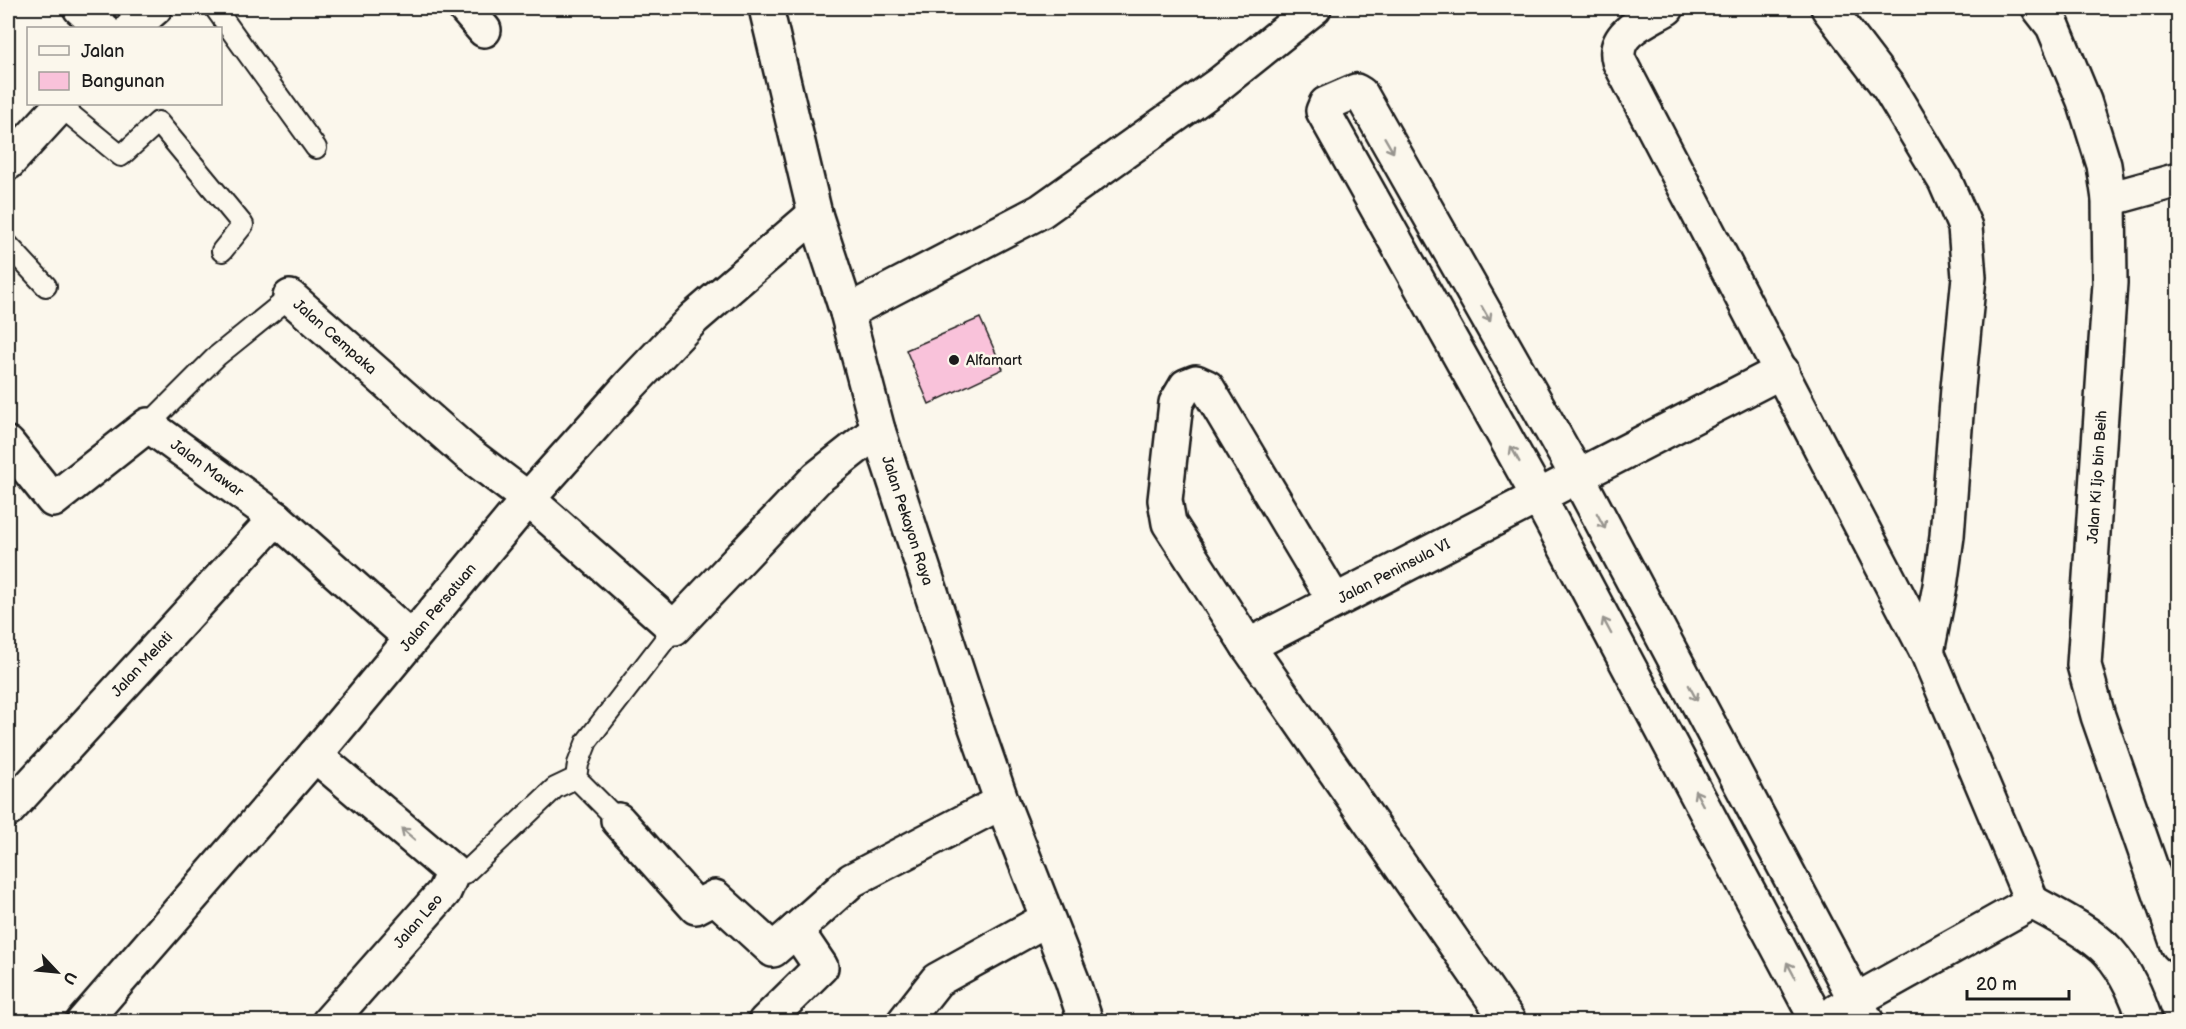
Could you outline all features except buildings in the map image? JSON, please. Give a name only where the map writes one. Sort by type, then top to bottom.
[{"type":"street","points":[[80,8],[101,27]]},
{"type":"street","points":[[133,27],[155,8]]},
{"type":"street","name":"Jalan Pekayon Raya","points":[[766,8],[815,214],[847,312],[878,430],[1002,802],[1086,1022]]},
{"type":"street","points":[[847,312],[1041,211],[1218,85],[1314,8]]},
{"type":"street","points":[[1667,8],[1622,38],[1618,46],[1619,61],[1927,652],[2032,902],[2071,924],[2109,951],[2135,991],[2146,1022]]},
{"type":"street","points":[[1828,8],[1889,88],[1945,181],[1965,227],[1969,277],[1947,536],[1927,652]]},
{"type":"street","name":"Jalan Ki Ijo bin Beih","points":[[2039,8],[2053,26],[2084,100],[2104,165],[2109,199],[2110,283],[2084,665],[2098,716],[2178,945]]},
{"type":"street","points":[[1862,1011],[1578,477],[1361,94],[1356,91],[1326,104],[1323,111],[1538,496],[1818,1021],[1862,1011],[2032,902]]},
{"type":"street","points":[[8,163],[61,105]]},
{"type":"street","points":[[2109,199],[2178,180]]},
{"type":"street","name":"Jalan Persatuan","points":[[83,1022],[315,754],[528,499],[631,384],[694,318],[815,214]]},
{"type":"street","name":"Jalan Cempaka","points":[[290,297],[466,452],[528,499],[674,628]]},
{"type":"street","name":"Jalan Peninsula VI","points":[[1248,646],[1782,372]]},
{"type":"street","points":[[1334,600],[1207,387],[1196,382],[1186,386],[1176,403],[1165,500],[1169,523],[1248,646],[1509,1022]]},
{"type":"street","points":[[8,444],[53,500],[148,425]]},
{"type":"street","name":"Jalan Mawar","points":[[148,425],[276,518],[411,638]]},
{"type":"street","points":[[674,628],[817,478],[878,430]]},
{"type":"street","name":"Jalan Melati","points":[[8,810],[276,518]]},
{"type":"street","points":[[315,754],[453,872]]},
{"type":"street","points":[[618,820],[696,907],[715,897],[773,950],[852,880],[1002,802]]},
{"type":"street","name":"Jalan Leo","points":[[329,1022],[444,892],[453,872]]},
{"type":"street","points":[[904,1022],[937,980],[1047,919]]},
{"type":"street","points":[[765,1022],[821,967],[796,930]]},
{"type":"lane","points":[[215,8],[315,148]]},
{"type":"lane","points":[[61,105],[121,156],[158,122],[243,225],[222,251]]},
{"type":"lane","points":[[8,245],[46,286]]},
{"type":"lane","name":"Jalan Cempaka","points":[[148,425],[217,356],[290,297]]},
{"type":"lane","points":[[576,778],[578,764],[587,741],[674,628]]},
{"type":"lane","points":[[576,778],[618,820]]},
{"type":"lane","points":[[453,872],[465,873],[555,788],[576,778]]},
{"type":"place","name":"Alfamart","points":[[954,360]]}]
